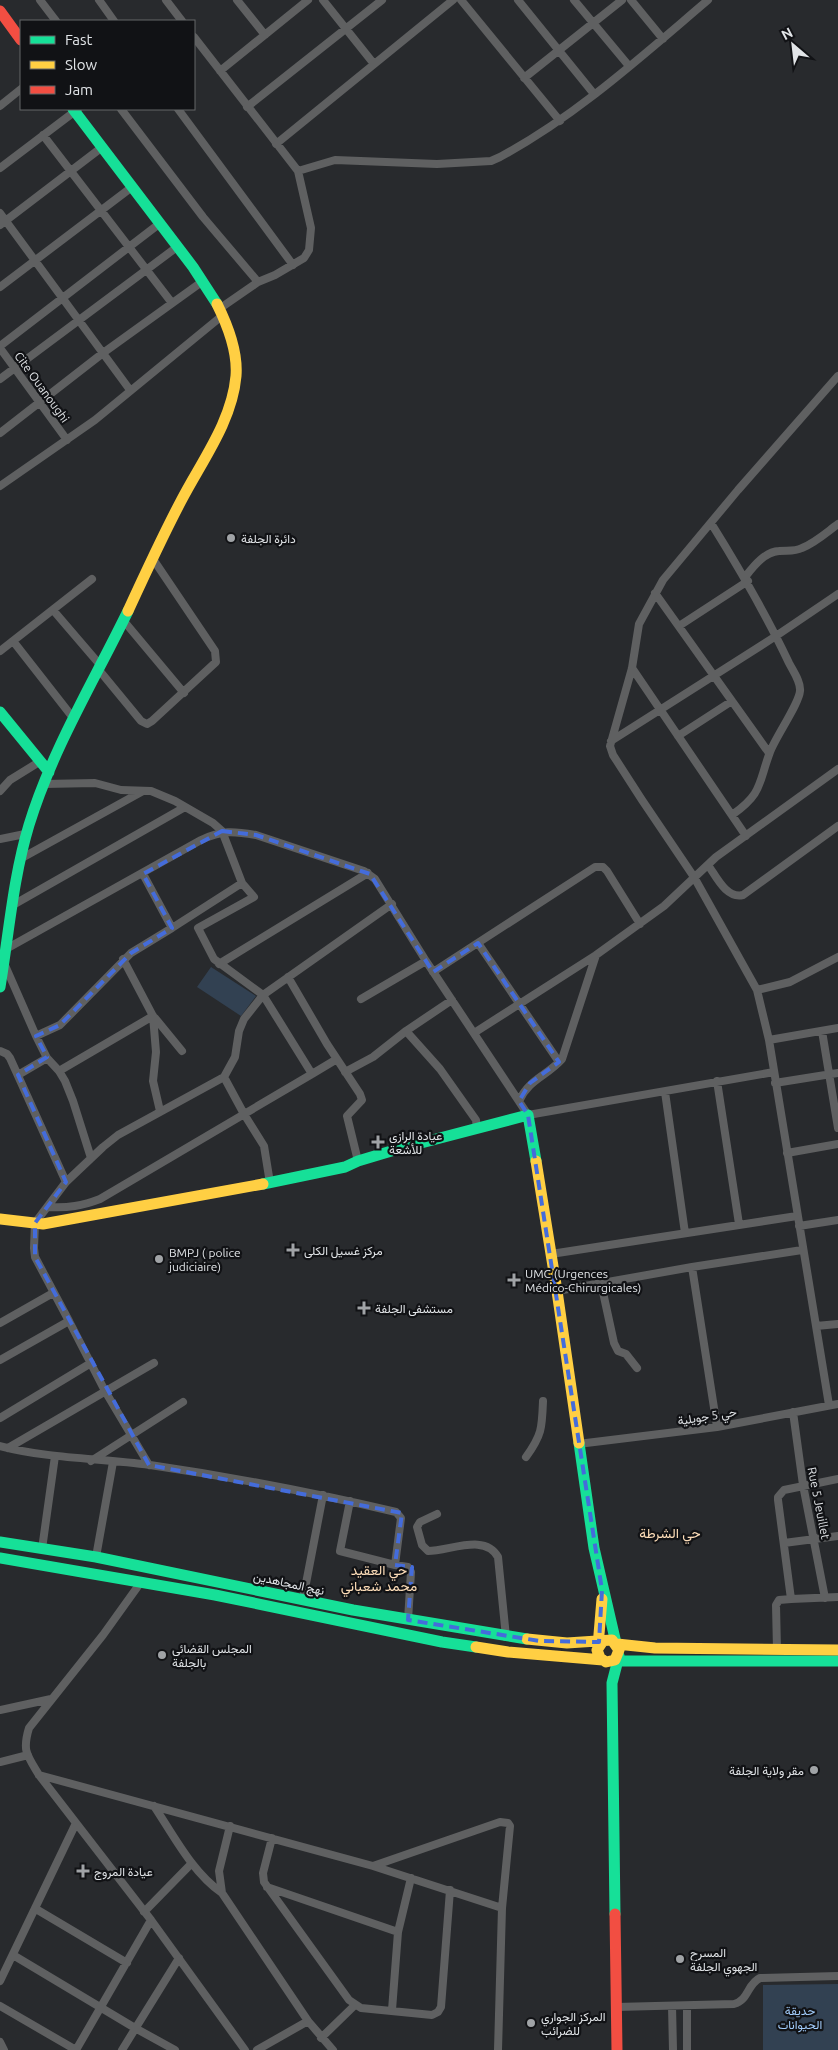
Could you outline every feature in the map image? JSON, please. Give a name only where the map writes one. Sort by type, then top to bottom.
[{"type":"street","points":[[40,0],[55,20]]},
{"type":"street","points":[[98,0],[113,20]]},
{"type":"street","points":[[166,0],[181,20]]},
{"type":"street","points":[[237,0],[265,35]]},
{"type":"street","points":[[220,71],[308,0]]},
{"type":"street","points":[[323,0],[374,64]]},
{"type":"street","points":[[247,107],[347,30],[382,0]]},
{"type":"street","points":[[276,144],[453,0]]},
{"type":"street","points":[[461,0],[560,120]]},
{"type":"street","points":[[518,0],[594,94]]},
{"type":"street","points":[[574,0],[592,24],[629,66]]},
{"type":"street","points":[[524,78],[622,0]]},
{"type":"street","points":[[631,0],[663,39]]},
{"type":"street","points":[[298,171],[335,160],[437,164],[491,161],[515,149],[560,120],[663,39],[708,0]]},
{"type":"street","points":[[0,11],[20,39]]},
{"type":"street","points":[[0,486],[67,440],[130,390],[258,282],[293,265],[304,258],[309,250],[311,228],[298,171],[195,38]]},
{"type":"street","points":[[0,106],[20,90]]},
{"type":"street","points":[[0,168],[75,110],[101,148],[203,281],[221,312],[236,356],[236,372],[232,398],[219,430],[192,478],[74,719],[49,772],[25,834],[0,987]]},
{"type":"street","points":[[122,110],[203,217],[258,282]]},
{"type":"street","points":[[179,110],[293,265]]},
{"type":"street","points":[[43,135],[172,303]]},
{"type":"street","points":[[3,223],[101,148]]},
{"type":"street","points":[[0,287],[132,187]]},
{"type":"street","points":[[0,214],[3,223],[35,261],[130,390]]},
{"type":"street","points":[[0,347],[159,224]]},
{"type":"street","points":[[0,379],[177,247]]},
{"type":"street","points":[[0,433],[102,353],[203,281]]},
{"type":"street","name":"Cite Ouanoughi","points":[[0,347],[67,440]]},
{"type":"street","points":[[829,1405],[802,1250],[776,1082],[757,990],[694,877],[612,755],[610,742],[632,668],[635,639],[639,624],[655,593],[711,523],[838,376]]},
{"type":"street","points":[[711,523],[746,579],[776,636],[800,689],[798,699],[770,753],[759,788],[754,797],[732,815]]},
{"type":"street","points":[[679,626],[746,579],[752,568],[768,554],[804,548],[838,524]]},
{"type":"street","points":[[53,610],[144,724],[152,722],[212,668],[217,657],[215,651],[153,559]]},
{"type":"street","points":[[0,651],[92,579]]},
{"type":"street","points":[[655,593],[770,753]]},
{"type":"street","points":[[610,742],[715,676],[838,594]]},
{"type":"street","points":[[123,620],[184,693]]},
{"type":"street","points":[[13,641],[74,719]]},
{"type":"street","points":[[632,668],[746,836]]},
{"type":"street","points":[[678,736],[732,701]]},
{"type":"street","points":[[0,712],[49,772]]},
{"type":"street","points":[[0,792],[10,780],[39,762]]},
{"type":"street","points":[[474,1033],[596,955],[640,924],[664,906],[708,865],[838,769]]},
{"type":"street","points":[[44,784],[95,783],[121,790],[156,792],[213,823],[222,831],[242,883],[254,897],[198,928]]},
{"type":"street","points":[[20,859],[143,790]]},
{"type":"street","points":[[13,905],[185,807]]},
{"type":"street","points":[[708,865],[729,894],[736,897],[743,895],[838,826]]},
{"type":"street","points":[[6,949],[201,840],[222,831],[256,835],[368,873],[375,879],[426,961],[528,1115],[557,1291],[594,1548],[602,1590],[620,1650],[611,1660],[617,2050]]},
{"type":"street","points":[[0,839],[25,834]]},
{"type":"street","points":[[434,972],[595,867],[600,866],[607,871],[640,924]]},
{"type":"street","points":[[220,964],[368,873]]},
{"type":"street","points":[[143,874],[172,928]]},
{"type":"street","points":[[36,1036],[60,1025],[123,959],[242,883]]},
{"type":"street","points":[[149,1465],[105,1391],[35,1258],[34,1248],[39,1224],[66,1182],[118,1135],[224,1077],[234,1057],[239,1030],[244,1019],[263,995],[392,904]]},
{"type":"street","points":[[192,916],[210,953],[220,964],[263,995],[312,1074]]},
{"type":"street","points":[[478,943],[559,1062]]},
{"type":"street","points":[[519,1101],[530,1082],[562,1058],[596,955]]},
{"type":"street","points":[[757,990],[790,982],[838,957]]},
{"type":"street","points":[[123,959],[153,1016],[182,1052]]},
{"type":"street","points":[[361,999],[426,961]]},
{"type":"street","points":[[4,963],[36,1036],[47,1058],[59,1071],[73,1101],[91,1158]]},
{"type":"street","points":[[288,977],[362,1100],[347,1116],[358,1161]]},
{"type":"street","points":[[345,1072],[373,1057],[406,1031],[452,1000]]},
{"type":"street","points":[[59,1071],[153,1016]]},
{"type":"street","points":[[153,1016],[156,1052],[154,1080],[160,1111]]},
{"type":"street","points":[[768,1040],[838,1028]]},
{"type":"street","points":[[406,1031],[440,1069],[476,1120],[477,1129]]},
{"type":"street","points":[[822,1031],[838,1128]]},
{"type":"street","points":[[0,1051],[7,1054],[10,1058],[66,1182]]},
{"type":"street","points":[[18,1075],[47,1058]]},
{"type":"street","points":[[49,1207],[75,1207],[100,1199],[336,1059]]},
{"type":"street","points":[[0,1219],[39,1224],[270,1183],[345,1167],[358,1161],[528,1115],[774,1072]]},
{"type":"street","points":[[776,1082],[838,1073]]},
{"type":"street","points":[[224,1077],[264,1146],[270,1183]]},
{"type":"street","points":[[717,1081],[739,1224]]},
{"type":"street","points":[[665,1092],[685,1233]]},
{"type":"street","points":[[787,1153],[838,1144]]},
{"type":"street","points":[[551,1254],[797,1216]]},
{"type":"street","points":[[799,1226],[838,1220]]},
{"type":"street","points":[[557,1291],[802,1250]]},
{"type":"street","points":[[692,1267],[717,1427]]},
{"type":"street","points":[[600,1283],[614,1343],[618,1350],[626,1354],[637,1368]]},
{"type":"street","points":[[0,1323],[53,1293]]},
{"type":"street","points":[[0,1360],[69,1321]]},
{"type":"street","points":[[816,1326],[838,1324]]},
{"type":"street","points":[[0,1418],[91,1362]]},
{"type":"street","points":[[4,1447],[154,1363]]},
{"type":"street","points":[[526,1457],[537,1441],[542,1429],[543,1401]]},
{"type":"street","points":[[91,1461],[183,1402]]},
{"type":"street","name":"حي 5 جويلية","points":[[578,1444],[717,1427],[838,1404]]},
{"type":"street","name":"Rue 5 Jeuillet","points":[[793,1412],[803,1485],[825,1598]]},
{"type":"street","points":[[4,1447],[91,1461],[149,1465],[323,1495],[396,1512],[400,1515],[395,1565]]},
{"type":"street","points":[[42,1549],[55,1456]]},
{"type":"street","points":[[96,1557],[113,1462]]},
{"type":"street","points":[[791,1599],[778,1497],[784,1490],[838,1479]]},
{"type":"street","points":[[303,1599],[323,1495]]},
{"type":"street","points":[[350,1501],[340,1552],[408,1567],[412,1572],[408,1620]]},
{"type":"street","points":[[437,1514],[420,1522],[417,1527],[425,1549],[428,1551],[480,1544],[496,1553],[498,1557],[506,1637]]},
{"type":"street","points":[[784,1543],[838,1536]]},
{"type":"street","name":"نهج المجاهدين","points":[[0,1542],[96,1557],[408,1620],[506,1637],[567,1643],[600,1643]]},
{"type":"street","points":[[0,1558],[141,1582],[442,1642],[508,1652],[611,1660],[838,1661]]},
{"type":"street","points":[[141,1582],[103,1635],[29,1728],[24,1744],[38,1775],[151,1920],[245,2050]]},
{"type":"street","points":[[602,1590],[598,1654],[611,1660]]},
{"type":"street","points":[[777,1650],[776,1605],[779,1600],[838,1597]]},
{"type":"street","points":[[600,1643],[612,1640],[617,1643],[655,1648],[838,1650]]},
{"type":"street","points":[[0,1710],[51,1699]]},
{"type":"street","points":[[0,1762],[28,1755]]},
{"type":"street","points":[[38,1775],[372,1866],[502,1908]]},
{"type":"street","points":[[154,1806],[192,1863],[210,1884],[222,1894],[308,2021],[333,2050]]},
{"type":"street","points":[[372,1866],[505,1822],[510,1826],[502,1908],[498,2050]]},
{"type":"street","points":[[0,1981],[76,1823]]},
{"type":"street","points":[[222,1894],[219,1871],[230,1826]]},
{"type":"street","points":[[272,1838],[262,1876],[267,1887],[355,2005],[361,2008],[432,2015],[438,2012],[441,2007],[450,1890]]},
{"type":"street","points":[[144,1912],[192,1863]]},
{"type":"street","points":[[392,2010],[398,1932],[411,1878]]},
{"type":"street","points":[[267,1887],[398,1932]]},
{"type":"street","points":[[36,1909],[127,1964]]},
{"type":"street","points":[[0,2006],[76,2050],[151,1920]]},
{"type":"street","points":[[13,1955],[175,2050]]},
{"type":"street","points":[[122,2050],[179,1958]]},
{"type":"street","points":[[616,2007],[738,2003],[745,1997],[752,1983],[760,1978],[838,1976]]},
{"type":"street","points":[[321,2038],[355,2005]]},
{"type":"street","points":[[672,2006],[673,2050]]},
{"type":"street","points":[[687,2006],[687,2050]]},
{"type":"street","points":[[256,2050],[308,2021]]},
{"type":"street","points":[[0,2042],[4,2050]]},
{"type":"highlighted area","points":[[222,831],[256,835],[370,874],[433,972],[478,943],[559,1062],[530,1083],[519,1101],[528,1115],[602,1590],[599,1642],[540,1641],[408,1620],[412,1567],[395,1565],[402,1513],[149,1465],[35,1257],[35,1223],[66,1182],[18,1075],[47,1057],[36,1036],[60,1025],[131,953],[172,928],[143,874]]},
{"type":"green space","points":[[211,967],[256,996],[241,1016],[197,987]]},
{"type":"green space","name":"حديقة الحيوانات","points":[[838,1984],[838,2050],[763,2050],[763,1985]]},
{"type":"traffic: fast","points":[[74,110],[193,267],[217,304]]},
{"type":"traffic: fast","points":[[0,987],[19,865],[38,797],[74,716],[128,611]]},
{"type":"traffic: fast","points":[[0,712],[49,772]]},
{"type":"traffic: fast","points":[[263,1184],[345,1167],[358,1161],[398,1149],[528,1115],[536,1161]]},
{"type":"traffic: fast","points":[[579,1443],[594,1548],[616,1643]]},
{"type":"traffic: fast","points":[[0,1542],[96,1557],[353,1610],[527,1639]]},
{"type":"traffic: fast","points":[[0,1558],[215,1595],[442,1642],[476,1647]]},
{"type":"traffic: fast","points":[[615,1914],[612,1683],[619,1656]]},
{"type":"traffic: fast","points":[[614,1661],[838,1661]]},
{"type":"traffic: slow","points":[[128,611],[174,515],[229,409],[236,376],[234,348],[217,304]]},
{"type":"traffic: slow","points":[[536,1161],[579,1443]]},
{"type":"traffic: slow","points":[[0,1219],[43,1224],[263,1184]]},
{"type":"traffic: slow","points":[[598,1646],[602,1599]]},
{"type":"traffic: slow","points":[[527,1639],[567,1643],[612,1640],[619,1650],[615,1660],[606,1662],[600,1658],[597,1650],[603,1641]]},
{"type":"traffic: slow","points":[[617,1644],[655,1648],[838,1650]]},
{"type":"traffic: slow","points":[[476,1647],[508,1652],[603,1660]]},
{"type":"traffic: jam","points":[[0,11],[20,39]]},
{"type":"traffic: jam","points":[[615,1914],[617,2050]]},
{"type":"place","name":"دائرة الجلفة","points":[[231,538]]},
{"type":"place","name":"عيادة الرازي للأشعة","points":[[378,1142]]},
{"type":"place","name":"مركز غسيل الكلى","points":[[293,1250]]},
{"type":"place","name":"BMPJ ( police judiciaire)","points":[[159,1259]]},
{"type":"place","name":"UMC (Urgences Médico-Chirurgicales)","points":[[514,1280]]},
{"type":"place","name":"مستشفى الجلفة","points":[[364,1308]]},
{"type":"place","name":"المجلس القضائي بالجلفة","points":[[162,1655]]},
{"type":"place","name":"مقر ولاية الجلفة","points":[[814,1770]]},
{"type":"place","name":"عيادة المروج","points":[[83,1871]]},
{"type":"place","name":"المسرح الجهوي الجلفة","points":[[680,1959]]},
{"type":"place","name":"المركز الجواري للضرائب","points":[[531,2023]]},
{"type":"district","name":"حي الشرطة","points":[[670,1533]]},
{"type":"district","name":"حي العقيد محمد شعباني","points":[[379,1578]]}]
